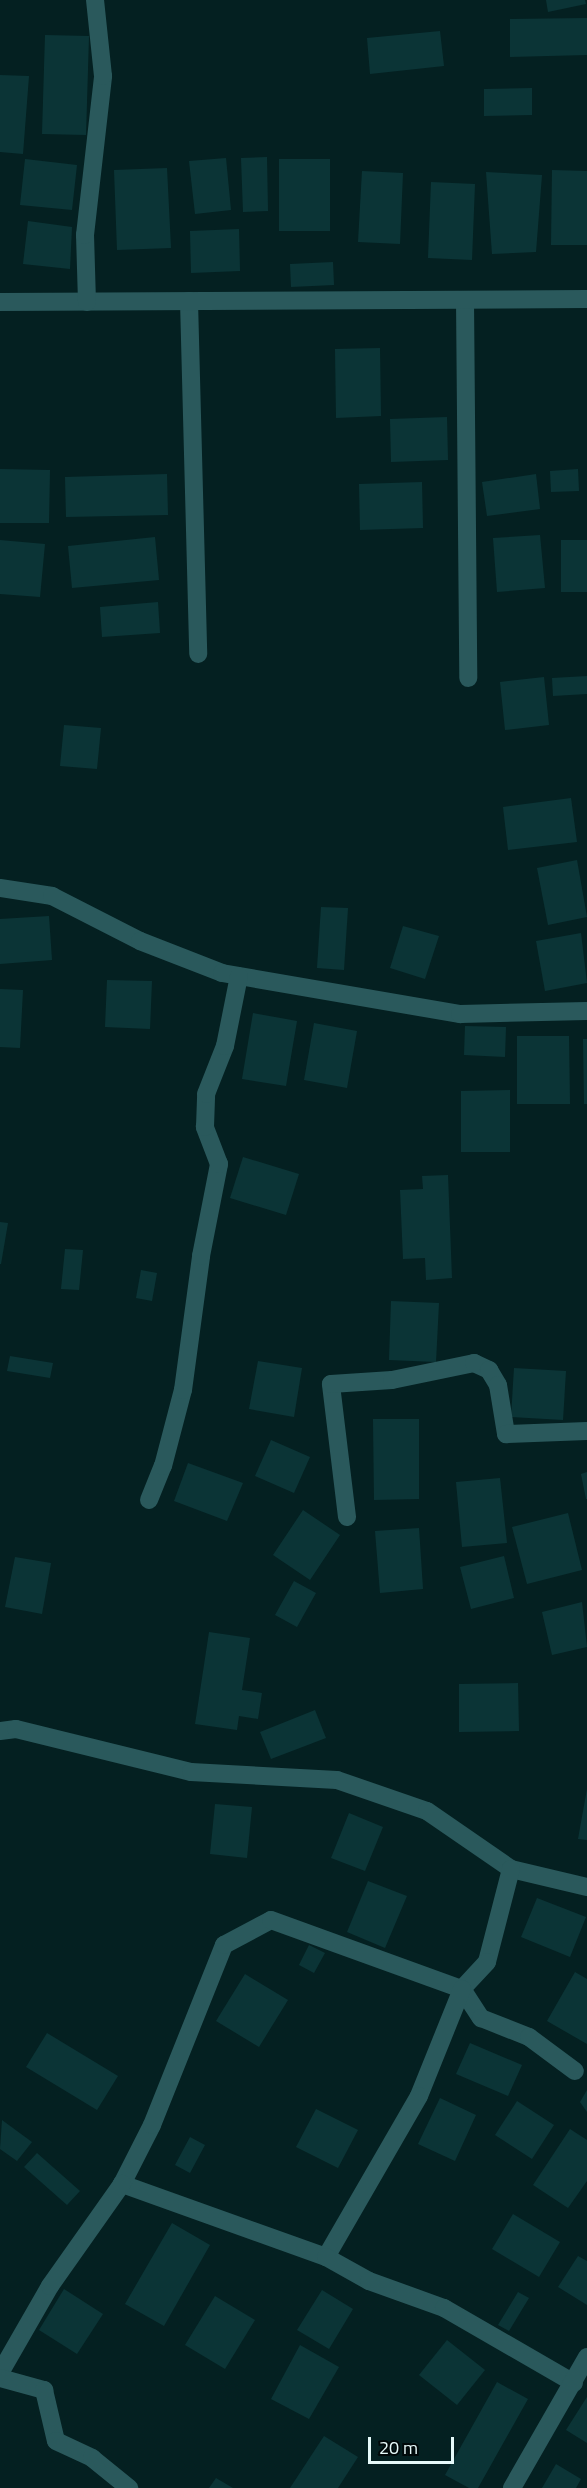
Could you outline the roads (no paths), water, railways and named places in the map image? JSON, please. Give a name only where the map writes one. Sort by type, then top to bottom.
[{"type":"street","points":[[87,302],[85,236],[103,76],[95,0]]},
{"type":"street","points":[[0,302],[587,299]]},
{"type":"street","points":[[465,300],[468,678]]},
{"type":"street","points":[[189,301],[198,654]]},
{"type":"street","points":[[0,888],[52,896],[140,941],[238,976],[460,1014],[587,1011]]},
{"type":"street","points":[[149,1500],[164,1466],[183,1390],[201,1256],[219,1164],[205,1127],[206,1094],[225,1046],[238,976]]},
{"type":"street","points":[[347,1517],[331,1384],[392,1380],[474,1363],[489,1370],[498,1385],[506,1434],[587,1431]]},
{"type":"street","points":[[0,1731],[16,1729],[191,1772],[337,1780],[427,1811],[511,1869],[587,1887]]},
{"type":"street","points":[[326,2257],[419,2096],[462,1989],[487,1962],[511,1869]]},
{"type":"street","points":[[0,2373],[50,2286],[122,2184],[156,2115],[224,1945],[251,1929],[271,1920],[462,1989],[481,2018],[529,2037],[575,2071]]},
{"type":"street","points":[[122,2184],[326,2257],[369,2281],[444,2308],[574,2383]]},
{"type":"street","points":[[513,2488],[587,2358]]},
{"type":"street","points":[[0,2378],[44,2390],[56,2441],[92,2458],[129,2488]]}]
